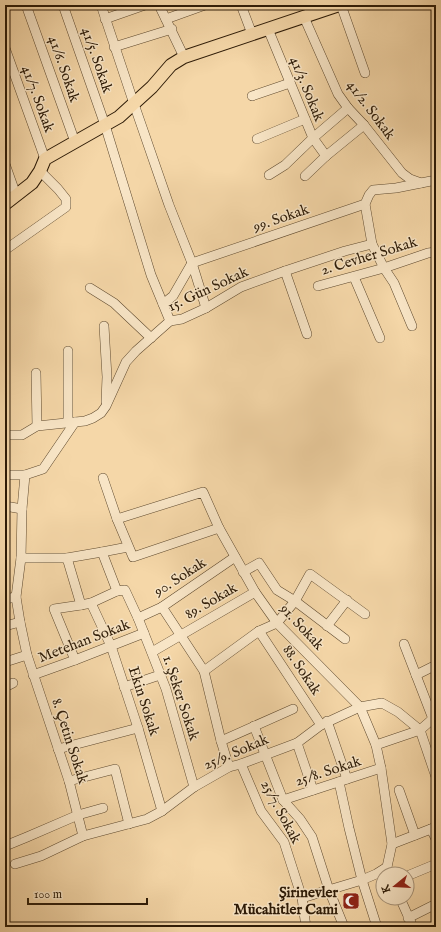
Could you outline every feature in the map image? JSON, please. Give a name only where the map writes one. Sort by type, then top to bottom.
[{"type":"main road","points":[[5,204],[32,183],[45,159],[119,116],[152,87],[171,65],[184,57],[304,17],[322,8],[340,5]]},
{"type":"street","name":"41/6. Sokak","points":[[26,5],[75,142]]},
{"type":"street","name":"41/5. Sokak","points":[[63,5],[105,125],[149,268],[170,321]]},
{"type":"street","points":[[101,5],[114,47],[169,205],[192,263],[206,308]]},
{"type":"street","points":[[105,19],[145,5]]},
{"type":"street","points":[[159,5],[184,57]]},
{"type":"street","points":[[166,19],[205,5]]},
{"type":"street","points":[[241,5],[252,34]]},
{"type":"street","points":[[340,5],[365,73]]},
{"type":"street","name":"41/2. Sokak","points":[[304,17],[338,94],[402,173],[410,179],[422,183]]},
{"type":"street","name":"41/3. Sokak","points":[[268,29],[313,138],[326,156]]},
{"type":"street","points":[[114,47],[172,30]]},
{"type":"street","name":"41/7. Sokak","points":[[5,48],[45,159]]},
{"type":"street","points":[[252,96],[290,83]]},
{"type":"street","points":[[269,175],[285,165],[313,138],[348,108]]},
{"type":"street","points":[[257,139],[305,120]]},
{"type":"street","points":[[305,176],[326,156],[364,125]]},
{"type":"street","points":[[5,164],[16,195]]},
{"type":"street","points":[[5,250],[66,207],[66,199],[40,170]]},
{"type":"street","points":[[412,326],[394,284],[372,244],[365,204],[373,190],[396,188],[436,180]]},
{"type":"street","name":"99. Sokak","points":[[192,263],[365,204]]},
{"type":"street","name":"15. Gün Sokak","points":[[5,435],[22,435],[37,426],[85,421],[93,418],[101,413],[106,406],[126,362],[136,350],[170,321],[182,319],[206,308],[241,287],[345,251],[372,244]]},
{"type":"street","name":"2. Cevher Sokak","points":[[318,286],[354,277],[432,252]]},
{"type":"street","points":[[162,304],[173,296],[192,263]]},
{"type":"street","points":[[285,271],[307,334]]},
{"type":"street","points":[[354,277],[380,338]]},
{"type":"street","points":[[90,288],[114,303],[151,338]]},
{"type":"street","points":[[104,326],[106,406]]},
{"type":"street","points":[[5,475],[25,475],[43,469],[72,422],[68,351]]},
{"type":"street","points":[[36,373],[37,426]]},
{"type":"street","name":"8. Çetin Sokak","points":[[25,475],[22,509],[21,558],[16,598],[27,655],[69,781],[83,836]]},
{"type":"street","points":[[103,478],[117,519],[133,558],[219,528]]},
{"type":"street","name":"91. Sokak","points":[[117,519],[203,492],[219,528],[243,572],[277,623],[360,707]]},
{"type":"street","points":[[5,506],[22,509]]},
{"type":"street","points":[[21,558],[67,558],[128,547]]},
{"type":"street","points":[[75,660],[54,609],[91,603],[117,591],[102,552]]},
{"type":"street","name":"90. Sokak","points":[[138,618],[162,607],[235,557]]},
{"type":"street","points":[[67,558],[81,605]]},
{"type":"street","points":[[243,572],[259,563],[277,590],[295,601],[345,639]]},
{"type":"street","points":[[204,671],[259,631],[277,623],[295,601],[310,574],[365,614]]},
{"type":"street","name":"1. Şeker Sokak","points":[[117,591],[125,590],[152,652],[166,689],[194,787]]},
{"type":"street","name":"89. Sokak","points":[[152,652],[255,592]]},
{"type":"street","points":[[5,599],[16,598]]},
{"type":"street","points":[[327,626],[347,600]]},
{"type":"street","name":"Ekin Sokak","points":[[91,603],[110,646],[138,728],[162,811]]},
{"type":"street","name":"89. Sokak","points":[[162,607],[204,671],[229,767]]},
{"type":"street","points":[[5,626],[20,622]]},
{"type":"street","name":"88. Sokak","points":[[259,631],[324,723],[343,780],[362,880],[378,927]]},
{"type":"street","name":"Metehan Sokak","points":[[34,675],[144,633]]},
{"type":"street","points":[[376,746],[420,730],[434,718],[404,644]]},
{"type":"street","points":[[5,662],[27,655]]},
{"type":"street","points":[[416,675],[436,665]]},
{"type":"street","points":[[124,687],[160,675]]},
{"type":"street","name":"25/9. Sokak","points":[[15,864],[41,856],[83,836],[147,819],[162,811],[194,787],[229,767],[241,764],[297,742],[324,723],[360,707],[382,703],[398,712],[420,730]]},
{"type":"street","points":[[360,707],[376,746],[381,768],[392,844],[389,866]]},
{"type":"street","points":[[221,741],[293,708]]},
{"type":"street","points":[[254,726],[283,800],[300,819],[312,837],[329,890],[344,927]]},
{"type":"street","points":[[58,749],[138,728]]},
{"type":"street","points":[[420,730],[436,777]]},
{"type":"street","points":[[297,742],[313,790]]},
{"type":"street","name":"25/7. Sokak","points":[[241,764],[261,811],[284,842],[302,898],[306,927]]},
{"type":"street","name":"25/8. Sokak","points":[[283,800],[381,768]]},
{"type":"street","points":[[69,781],[115,770],[129,824]]},
{"type":"street","points":[[400,790],[415,835]]},
{"type":"street","points":[[5,846],[78,815],[103,808]]},
{"type":"street","points":[[392,844],[433,828],[436,839]]},
{"type":"street","points":[[415,873],[436,864]]},
{"type":"street","points":[[302,898],[362,880],[375,874]]},
{"type":"street","points":[[408,918],[436,904]]},
{"type":"street","points":[[403,906],[413,927]]},
{"type":"place","name":"Şirinevler Mücahitler Cami","points":[[351,901]]}]
